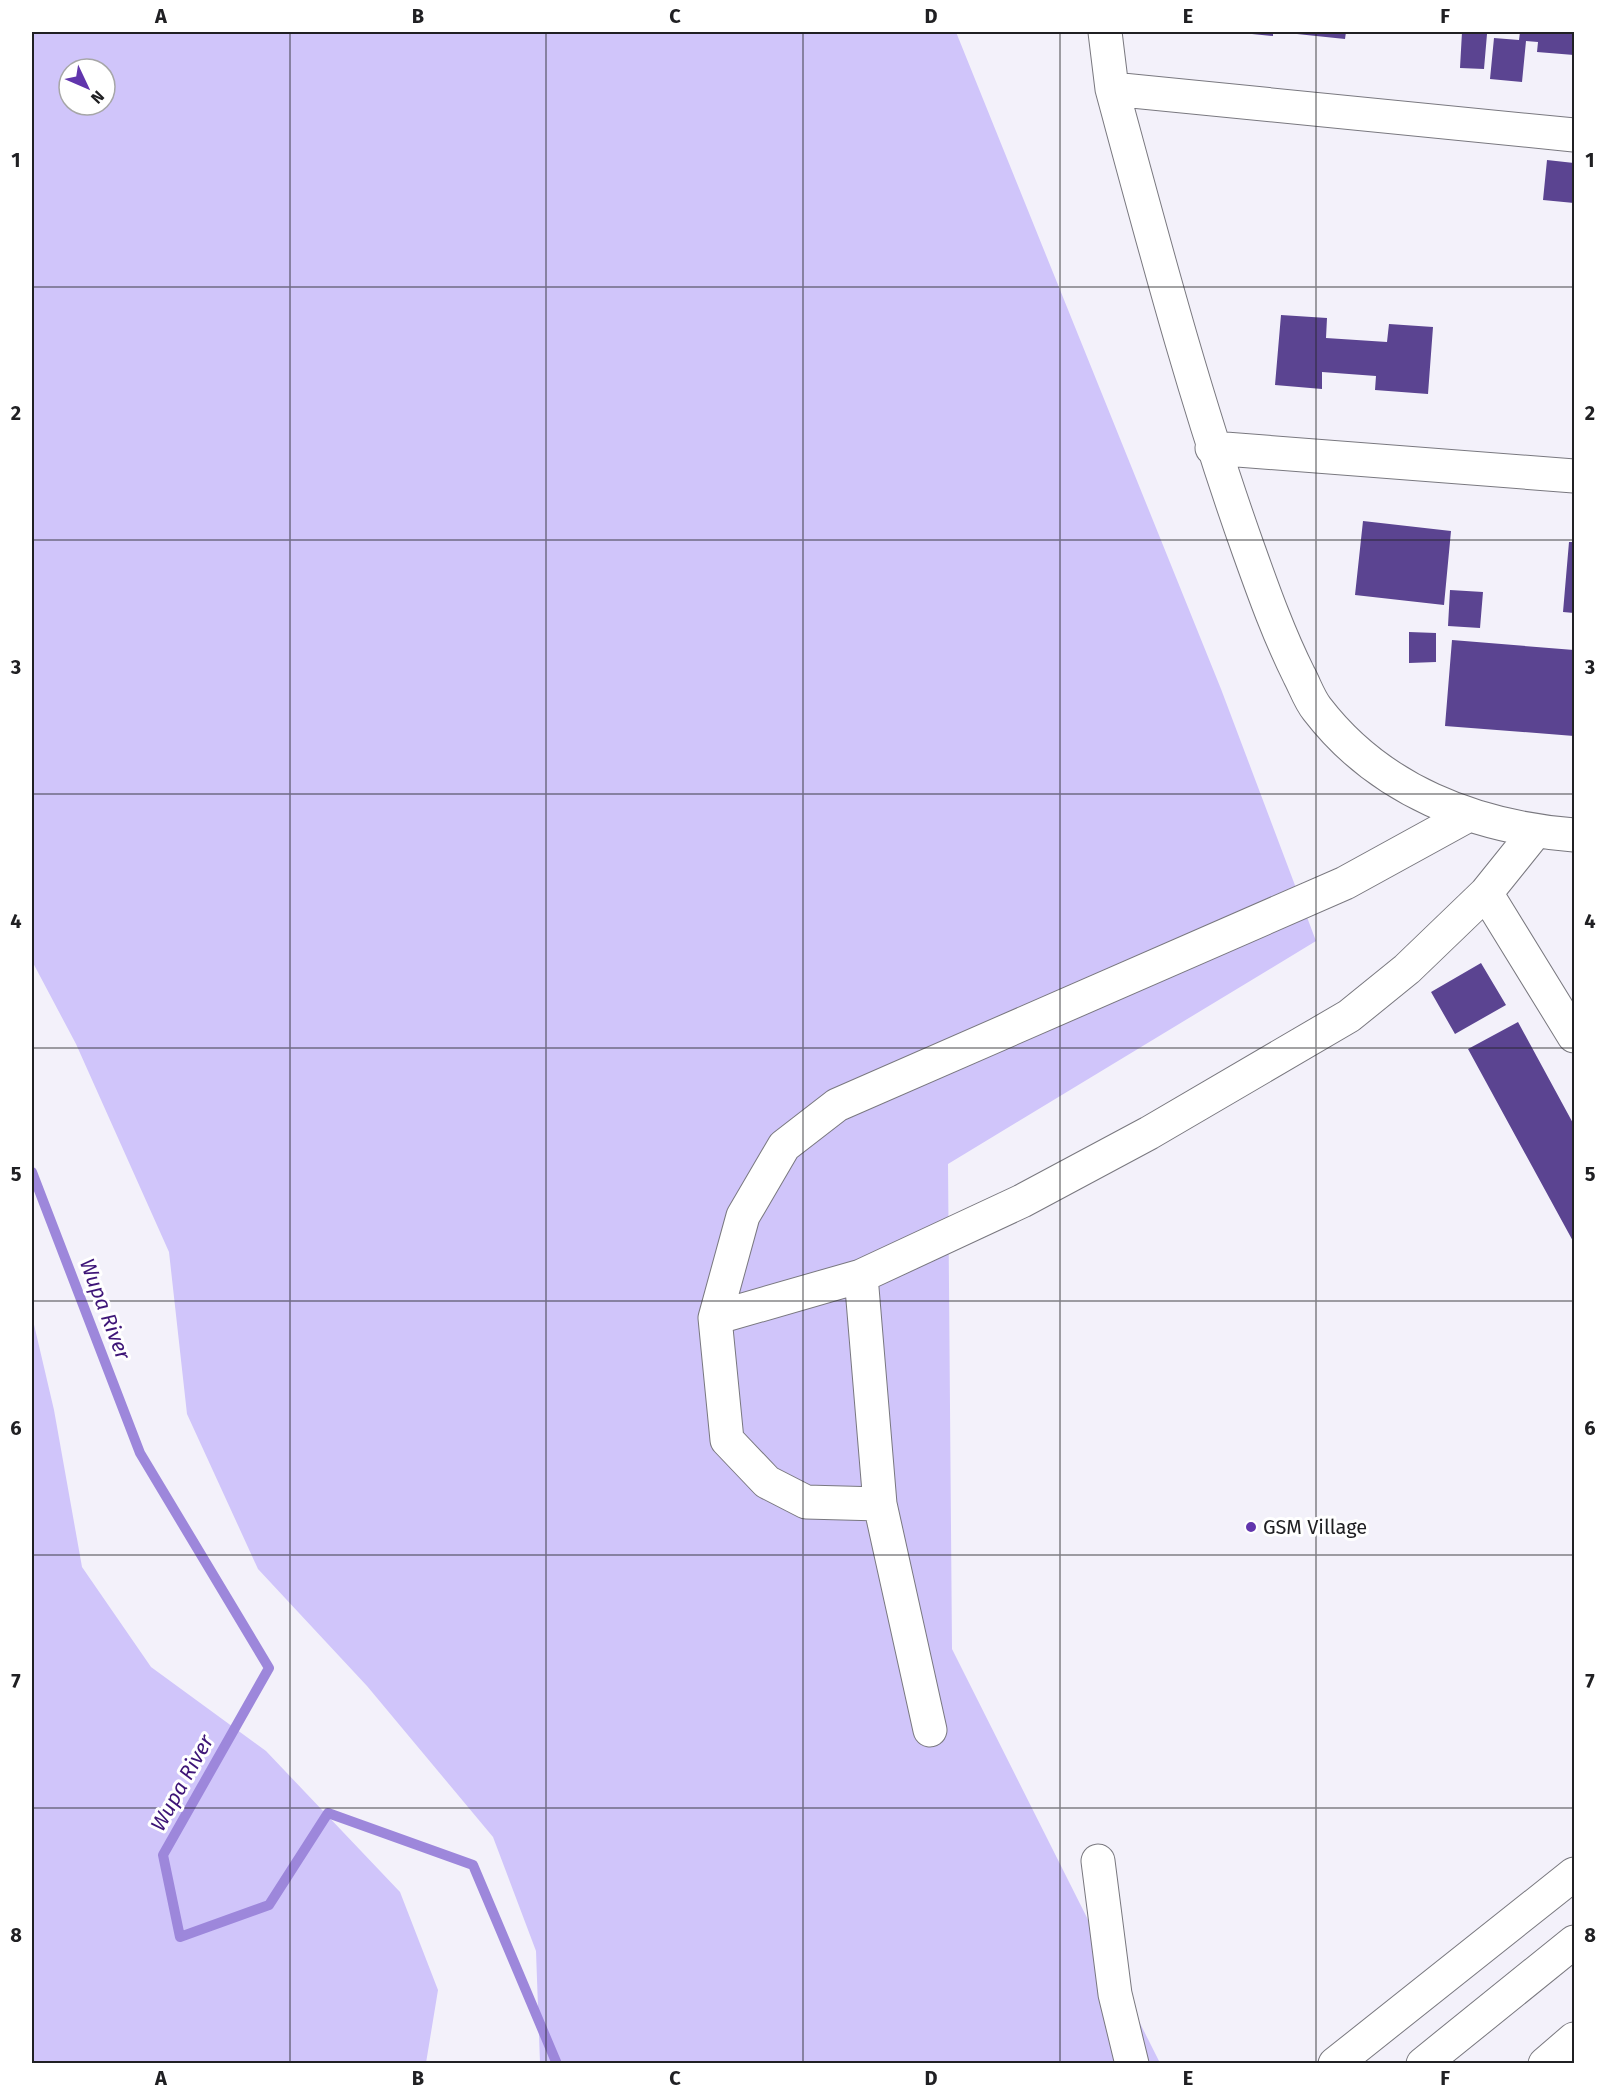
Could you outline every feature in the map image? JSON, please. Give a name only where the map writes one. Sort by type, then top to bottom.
[{"type":"street","points":[[1105,32],[1112,88],[1212,448],[1272,616],[1316,708],[1357,752],[1390,778],[1467,816],[1535,832],[1575,835]]},
{"type":"street","points":[[1112,88],[1575,135]]},
{"type":"street","points":[[1212,448],[1575,476]]},
{"type":"street","points":[[880,1504],[806,1502],[767,1482],[727,1440],[715,1318],[743,1216],[784,1146],[837,1105],[1345,883],[1467,816]]},
{"type":"street","points":[[715,1318],[861,1276],[1022,1202],[1149,1133],[1349,1016],[1407,969],[1486,893],[1535,832]]},
{"type":"street","points":[[1486,893],[1575,1036]]},
{"type":"street","points":[[861,1276],[880,1504],[930,1730]]},
{"type":"street","points":[[1098,1861],[1115,1994],[1132,2064]]},
{"type":"street","points":[[1335,2064],[1575,1874]]},
{"type":"street","points":[[1423,2064],[1575,1942]]},
{"type":"street","points":[[1545,2064],[1575,2040]]},
{"type":"shaded area","points":[[32,32],[956,32],[1221,689],[1316,941],[948,1164],[952,1649],[1160,2063],[540,2063],[536,1951],[493,1837],[367,1686],[258,1569],[187,1414],[169,1252],[76,1044],[32,961]]},
{"type":"shaded area","points":[[32,1316],[54,1410],[82,1567],[151,1667],[266,1751],[400,1892],[438,1990],[426,2063],[32,2063]]},
{"type":"building","points":[[1232,32],[1273,32],[1273,36]]},
{"type":"building","points":[[1298,32],[1346,32],[1345,39],[1297,34]]},
{"type":"building","points":[[1462,32],[1487,34],[1484,69],[1460,68]]},
{"type":"building","points":[[1520,32],[1574,32],[1574,55],[1537,52],[1538,42],[1526,41],[1522,82],[1490,79],[1494,38],[1519,40]]},
{"type":"building","points":[[1547,160],[1574,163],[1574,203],[1543,200]]},
{"type":"building","points":[[1281,315],[1327,318],[1326,338],[1387,342],[1389,324],[1433,327],[1428,394],[1375,390],[1376,376],[1322,372],[1322,389],[1275,385]]},
{"type":"building","points":[[1363,521],[1451,531],[1444,605],[1355,595]]},
{"type":"building","points":[[1569,542],[1574,542],[1574,613],[1563,612]]},
{"type":"building","points":[[1450,590],[1483,592],[1480,628],[1448,626]]},
{"type":"building","points":[[1409,632],[1436,633],[1436,662],[1409,663]]},
{"type":"building","points":[[1452,640],[1574,650],[1574,736],[1445,726]]},
{"type":"building","points":[[1481,963],[1506,1005],[1455,1034],[1431,992]]},
{"type":"building","points":[[1518,1022],[1574,1125],[1574,1243],[1468,1049]]},
{"type":"waterway","name":"Wupa River","points":[[32,1172],[140,1453],[269,1668],[163,1855],[180,1937],[269,1905],[328,1813],[473,1865],[557,2064]]},
{"type":"place","name":"GSM Village","points":[[1251,1527]]}]
